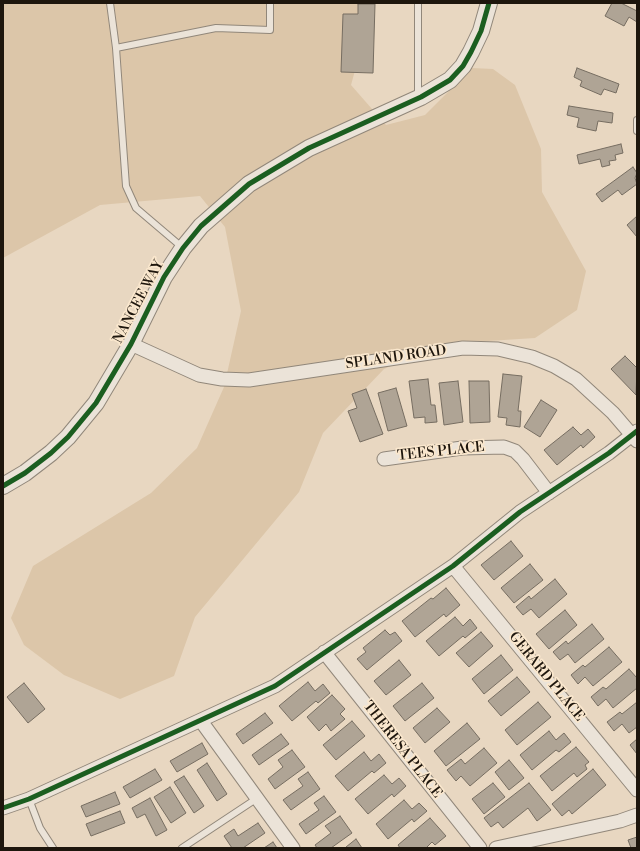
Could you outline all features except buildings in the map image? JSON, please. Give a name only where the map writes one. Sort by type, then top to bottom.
[{"type":"street","name":"NANCEE WAY","points":[[3,486],[25,473],[68,437],[96,403],[131,344],[152,300],[183,248],[201,226],[249,184],[309,148],[418,99],[450,80],[463,66],[481,31],[489,3]]},
{"type":"street","name":"SPLAND ROAD","points":[[131,344],[198,376],[249,380],[463,348],[498,349],[532,357],[554,366],[576,378],[636,436]]},
{"type":"street","points":[[3,808],[29,799],[275,686],[453,566],[520,512],[636,436]]},
{"type":"street","name":"TEES PLACE","points":[[384,459],[462,448],[504,447],[515,451],[523,459],[549,493]]},
{"type":"street","name":"GERARD PLACE","points":[[453,566],[637,790]]},
{"type":"street","name":"THERESA PLACE","points":[[324,652],[480,848]]},
{"type":"street","points":[[201,721],[256,799],[293,848]]},
{"type":"street","points":[[496,848],[620,821],[637,815]]},
{"type":"lane","points":[[110,3],[116,48],[126,186],[136,208],[183,248]]},
{"type":"lane","points":[[116,48],[216,28],[270,30],[270,3]]},
{"type":"lane","points":[[418,3],[418,99]]},
{"type":"lane","points":[[637,120],[637,131]]},
{"type":"lane","points":[[29,799],[40,828],[53,848]]},
{"type":"lane","points":[[182,848],[256,799]]},
{"type":"shaded area","points":[[3,3],[375,3],[351,85],[386,125],[425,115],[472,68],[493,69],[515,85],[541,149],[542,192],[586,271],[577,310],[535,338],[441,344],[384,369],[323,433],[299,492],[195,617],[174,676],[120,699],[64,675],[24,645],[11,618],[33,566],[151,493],[197,448],[224,387],[241,311],[225,227],[200,196],[100,205],[3,258]]},
{"type":"cycle path","points":[[3,486],[25,473],[51,453],[68,437],[96,403],[131,344],[164,277],[183,248],[201,226],[249,184],[309,148],[421,97],[450,80],[463,66],[471,52],[481,31],[489,3]]},
{"type":"cycle path","points":[[3,808],[29,799],[275,686],[453,566],[520,512],[609,453],[637,431]]}]
